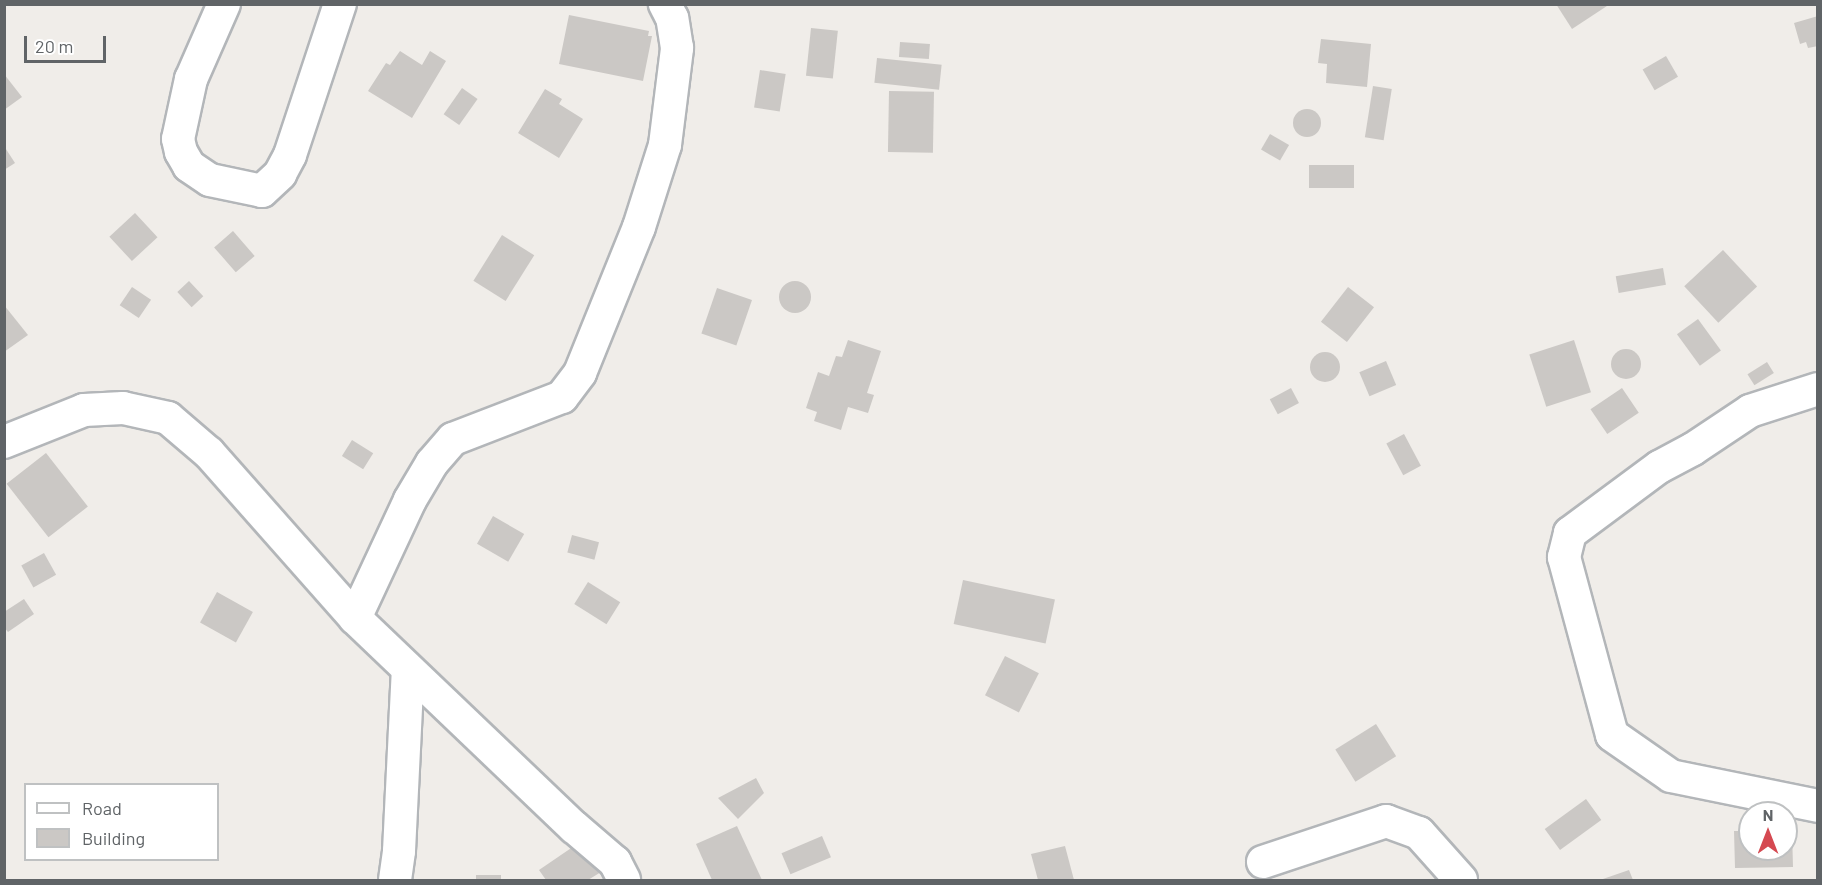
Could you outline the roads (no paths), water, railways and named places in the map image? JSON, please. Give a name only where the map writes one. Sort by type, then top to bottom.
[{"type":"street","points":[[224,4],[190,79],[183,104],[179,146],[189,166],[210,180],[262,191],[280,174],[290,155],[340,4]]},
{"type":"street","points":[[355,618],[410,500],[432,463],[453,439],[562,397],[580,373],[639,227],[665,146],[677,48],[672,18],[665,4]]},
{"type":"street","points":[[1818,388],[1750,411],[1693,449],[1659,467],[1570,533],[1564,557],[1612,735],[1671,776],[1818,806]]},
{"type":"street","points":[[4,442],[84,410],[123,408],[168,418],[209,453],[355,618],[566,819],[615,862],[624,880]]},
{"type":"street","points":[[395,880],[408,670]]},
{"type":"street","points":[[1263,862],[1386,821],[1419,833],[1461,880]]}]
